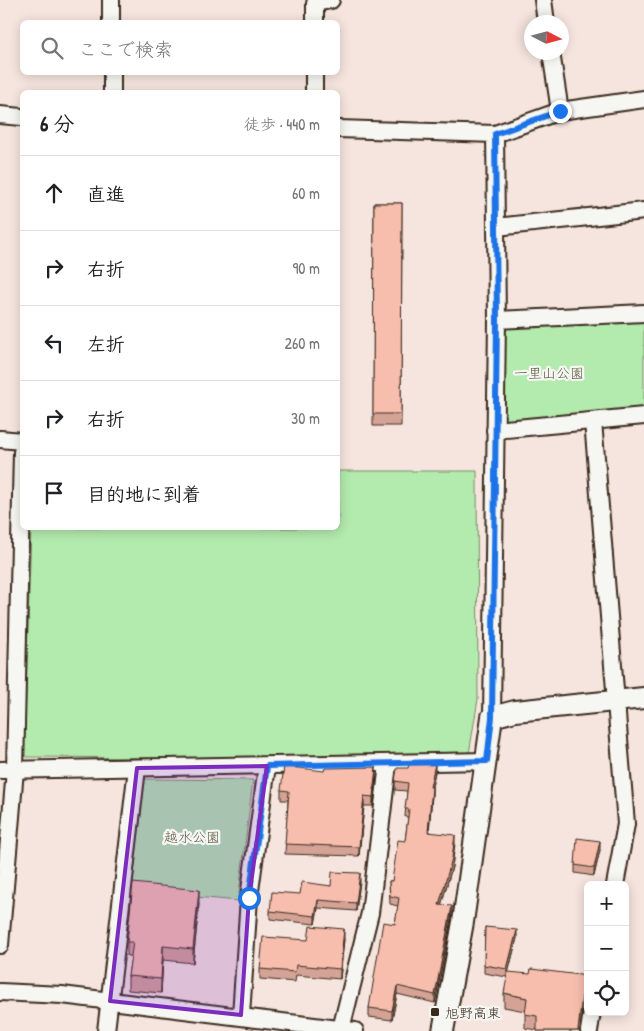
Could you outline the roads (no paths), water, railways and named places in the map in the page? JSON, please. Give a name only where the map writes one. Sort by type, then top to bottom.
[{"type":"street","points":[[111,0],[112,20]]},
{"type":"street","points":[[315,20],[315,3],[331,0]]},
{"type":"street","points":[[543,0],[545,15]]},
{"type":"street","points":[[552,60],[560,111]]},
{"type":"street","points":[[112,75],[112,90]]},
{"type":"street","points":[[314,75],[314,90]]},
{"type":"street","points":[[340,129],[495,134],[560,111],[644,99]]},
{"type":"street","points":[[0,115],[20,117]]},
{"type":"street","points":[[443,1031],[463,922],[492,717],[497,320],[495,134]]},
{"type":"street","points":[[496,227],[644,212]]},
{"type":"street","points":[[497,320],[644,313]]},
{"type":"street","points":[[495,430],[644,416]]},
{"type":"street","points":[[593,421],[626,824],[617,881]]},
{"type":"street","points":[[0,439],[20,441]]},
{"type":"street","points":[[0,945],[20,494]]},
{"type":"street","points":[[492,717],[515,711],[644,698]]},
{"type":"street","points":[[7,770],[487,761]]},
{"type":"street","points":[[0,992],[62,995],[183,1011],[241,1015],[348,1030],[370,913],[388,764]]},
{"type":"street","points":[[241,1015],[249,898],[267,766]]},
{"type":"street","points":[[106,1031],[136,768]]},
{"type":"street","points":[[588,1031],[591,1016]]},
{"type":"place","name":"旭野高東","points":[[435,1012]]},
{"type":"park label","name":"一里山公園","points":[[549,372]]},
{"type":"park label","name":"越水公園","points":[[192,836]]}]
